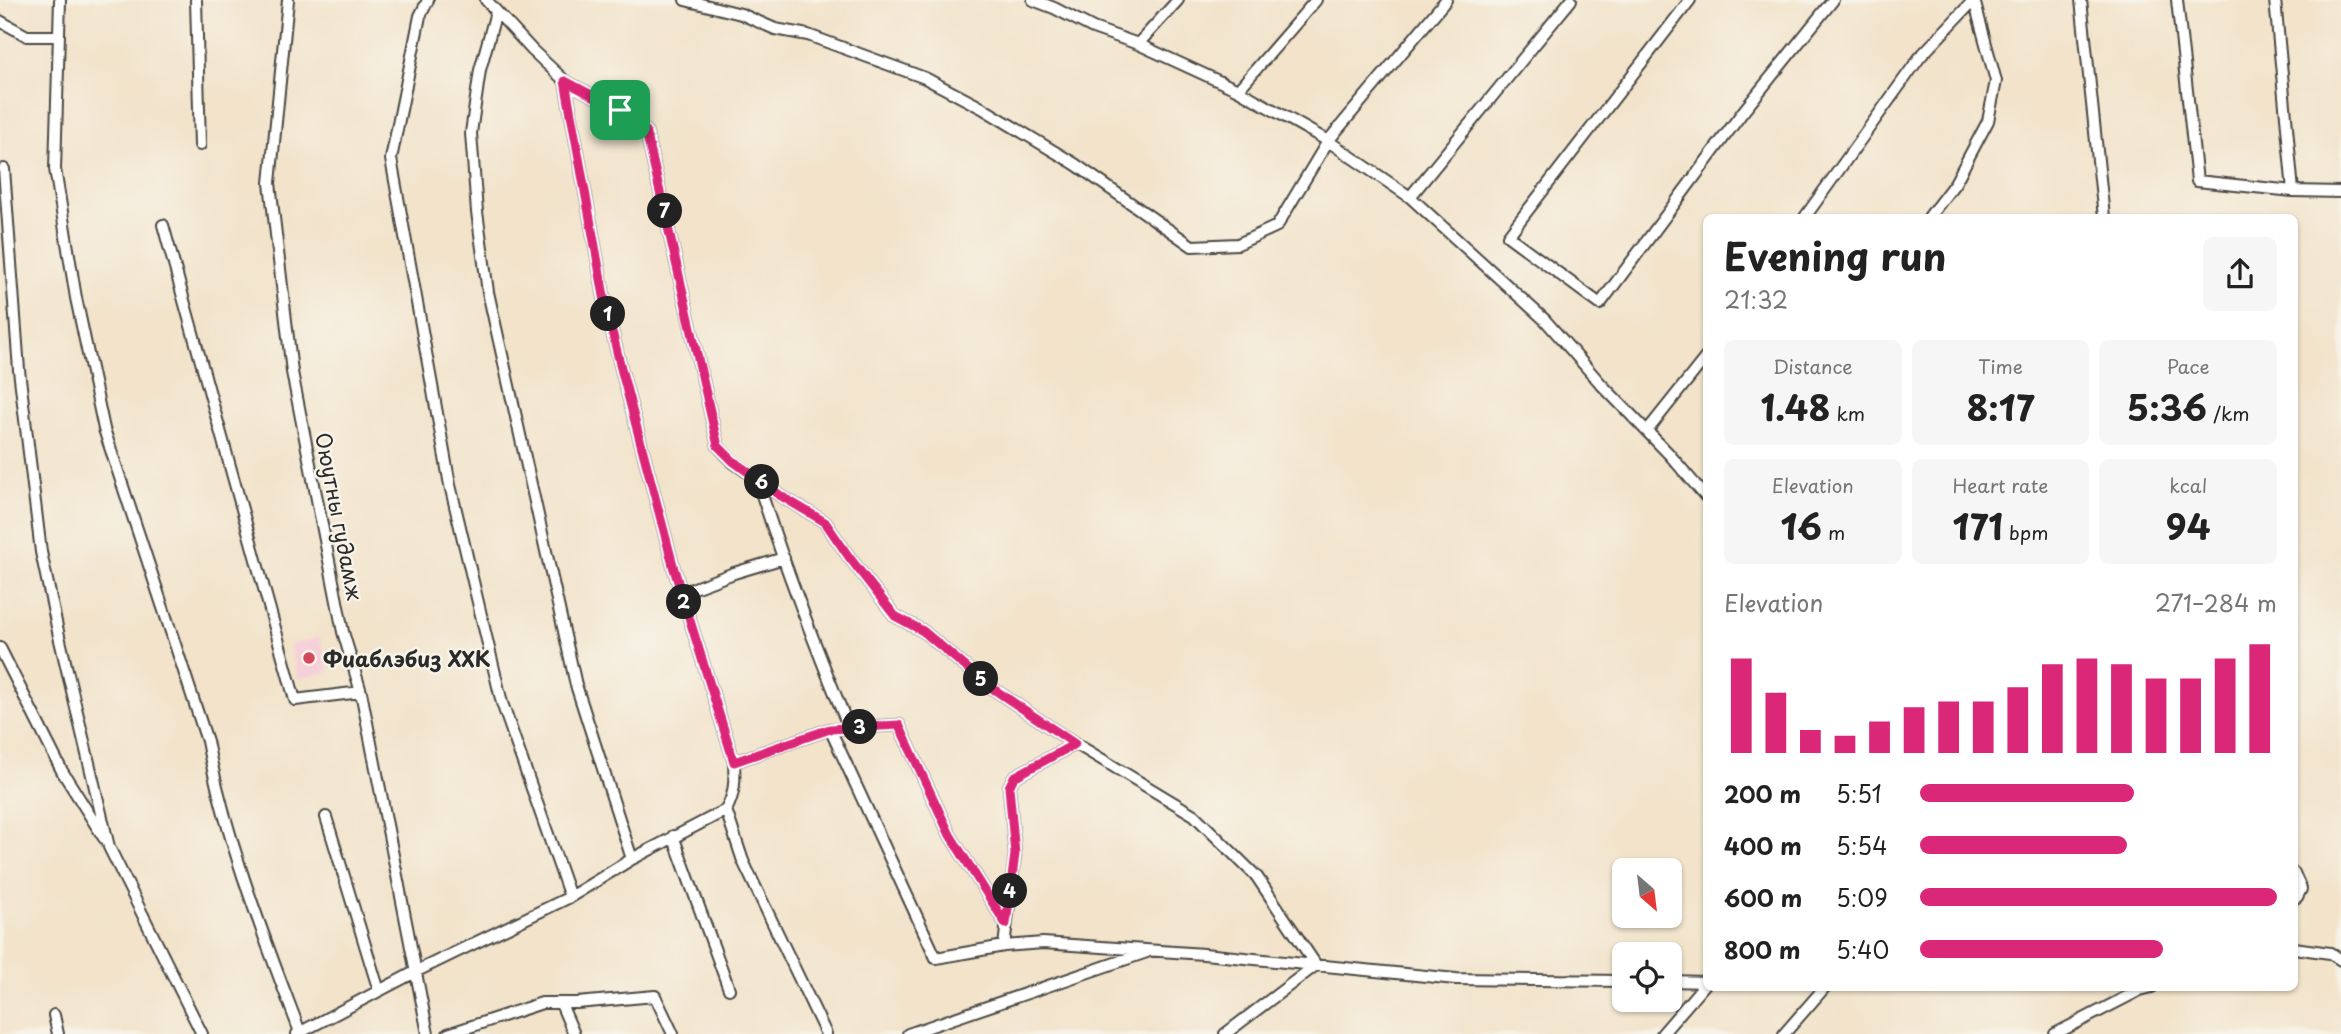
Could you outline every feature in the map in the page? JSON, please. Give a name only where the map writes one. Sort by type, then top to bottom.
[{"type":"street","points":[[60,0],[55,169],[76,298],[104,429],[207,741],[214,779],[252,906],[299,1033],[417,971],[570,897],[673,836],[726,810],[732,799],[736,781],[734,762],[681,593],[606,307],[565,81]]},
{"type":"street","points":[[196,0],[200,145]]},
{"type":"street","name":"Оюутны гудамж","points":[[288,0],[270,183],[292,372],[343,632],[361,692],[428,1034]]},
{"type":"street","points":[[428,0],[420,16],[391,159],[450,485],[499,689],[570,897]]},
{"type":"street","points":[[486,0],[565,81],[620,110],[646,131],[718,446],[757,479],[825,522],[895,616],[923,631],[986,684],[1075,744],[1194,815],[1257,877],[1316,965]]},
{"type":"street","points":[[685,0],[741,14],[775,29],[808,34],[925,78],[1075,164],[1192,246],[1238,244],[1277,226],[1328,141],[1446,0]]},
{"type":"street","points":[[1033,0],[1058,4],[1093,28],[1138,44],[1237,90],[1328,141],[1410,197],[1545,320],[1703,495]]},
{"type":"street","points":[[1138,44],[1178,0]]},
{"type":"street","points":[[1237,90],[1316,0]]},
{"type":"street","points":[[1410,197],[1571,0]]},
{"type":"street","points":[[1690,0],[1508,236],[1600,304],[1742,113],[1833,0]]},
{"type":"street","points":[[1807,214],[1920,57],[1974,0]]},
{"type":"street","points":[[1931,214],[1955,183],[1988,121],[1996,81],[1974,0]]},
{"type":"street","points":[[2081,0],[2104,214]]},
{"type":"street","points":[[2177,0],[2197,181],[2293,191],[2341,192]]},
{"type":"street","points":[[2275,0],[2293,191]]},
{"type":"street","points":[[496,12],[480,70],[471,133],[477,212],[488,292],[576,685],[632,859]]},
{"type":"street","points":[[0,21],[27,36],[59,36]]},
{"type":"street","points":[[4,169],[5,268],[41,552],[109,847]]},
{"type":"street","points":[[163,225],[295,700],[361,692]]},
{"type":"street","points":[[1647,432],[1703,361]]},
{"type":"street","points":[[757,479],[817,652],[849,728]]},
{"type":"street","points":[[681,593],[784,558]]},
{"type":"street","points":[[0,648],[62,771],[109,847],[202,1034]]},
{"type":"street","points":[[734,762],[830,729],[899,725],[950,835],[1006,924]]},
{"type":"street","points":[[830,729],[936,958],[1004,946],[1043,943],[1456,979],[1612,981]]},
{"type":"street","points":[[1004,946],[1015,854],[1009,787],[1014,777],[1075,744]]},
{"type":"street","points":[[726,810],[743,861],[826,1034]]},
{"type":"street","points":[[326,817],[379,991]]},
{"type":"street","points":[[673,836],[729,989]]},
{"type":"street","points":[[2298,947],[2330,953],[2341,960]]},
{"type":"street","points":[[908,1034],[1151,951]]},
{"type":"street","points":[[1225,1034],[1316,965]]},
{"type":"street","points":[[1682,981],[1703,982]]},
{"type":"street","points":[[1662,1034],[1703,986]]},
{"type":"street","points":[[1784,1034],[1822,991]]},
{"type":"street","points":[[2055,1034],[2138,991]]},
{"type":"street","points":[[448,1034],[542,1003],[561,1004],[655,996],[673,1034]]},
{"type":"street","points":[[561,1004],[573,1034]]},
{"type":"street","points":[[54,1015],[58,1034]]},
{"type":"shaded area","name":"Фиаблэбиз ХХК","points":[[320,637],[329,672],[298,679],[290,645]]},
{"type":"place","name":"Фиаблэбиз ХХК","points":[[309,658]]},
{"type":"route","points":[[565,81],[620,110],[646,131],[718,446],[733,461],[781,496],[825,522],[895,616],[923,631],[986,684],[1075,744],[1014,777],[1009,787],[1015,854],[1006,924],[950,835],[899,725],[830,729],[734,762],[674,569],[622,372],[606,307],[565,81]]}]
